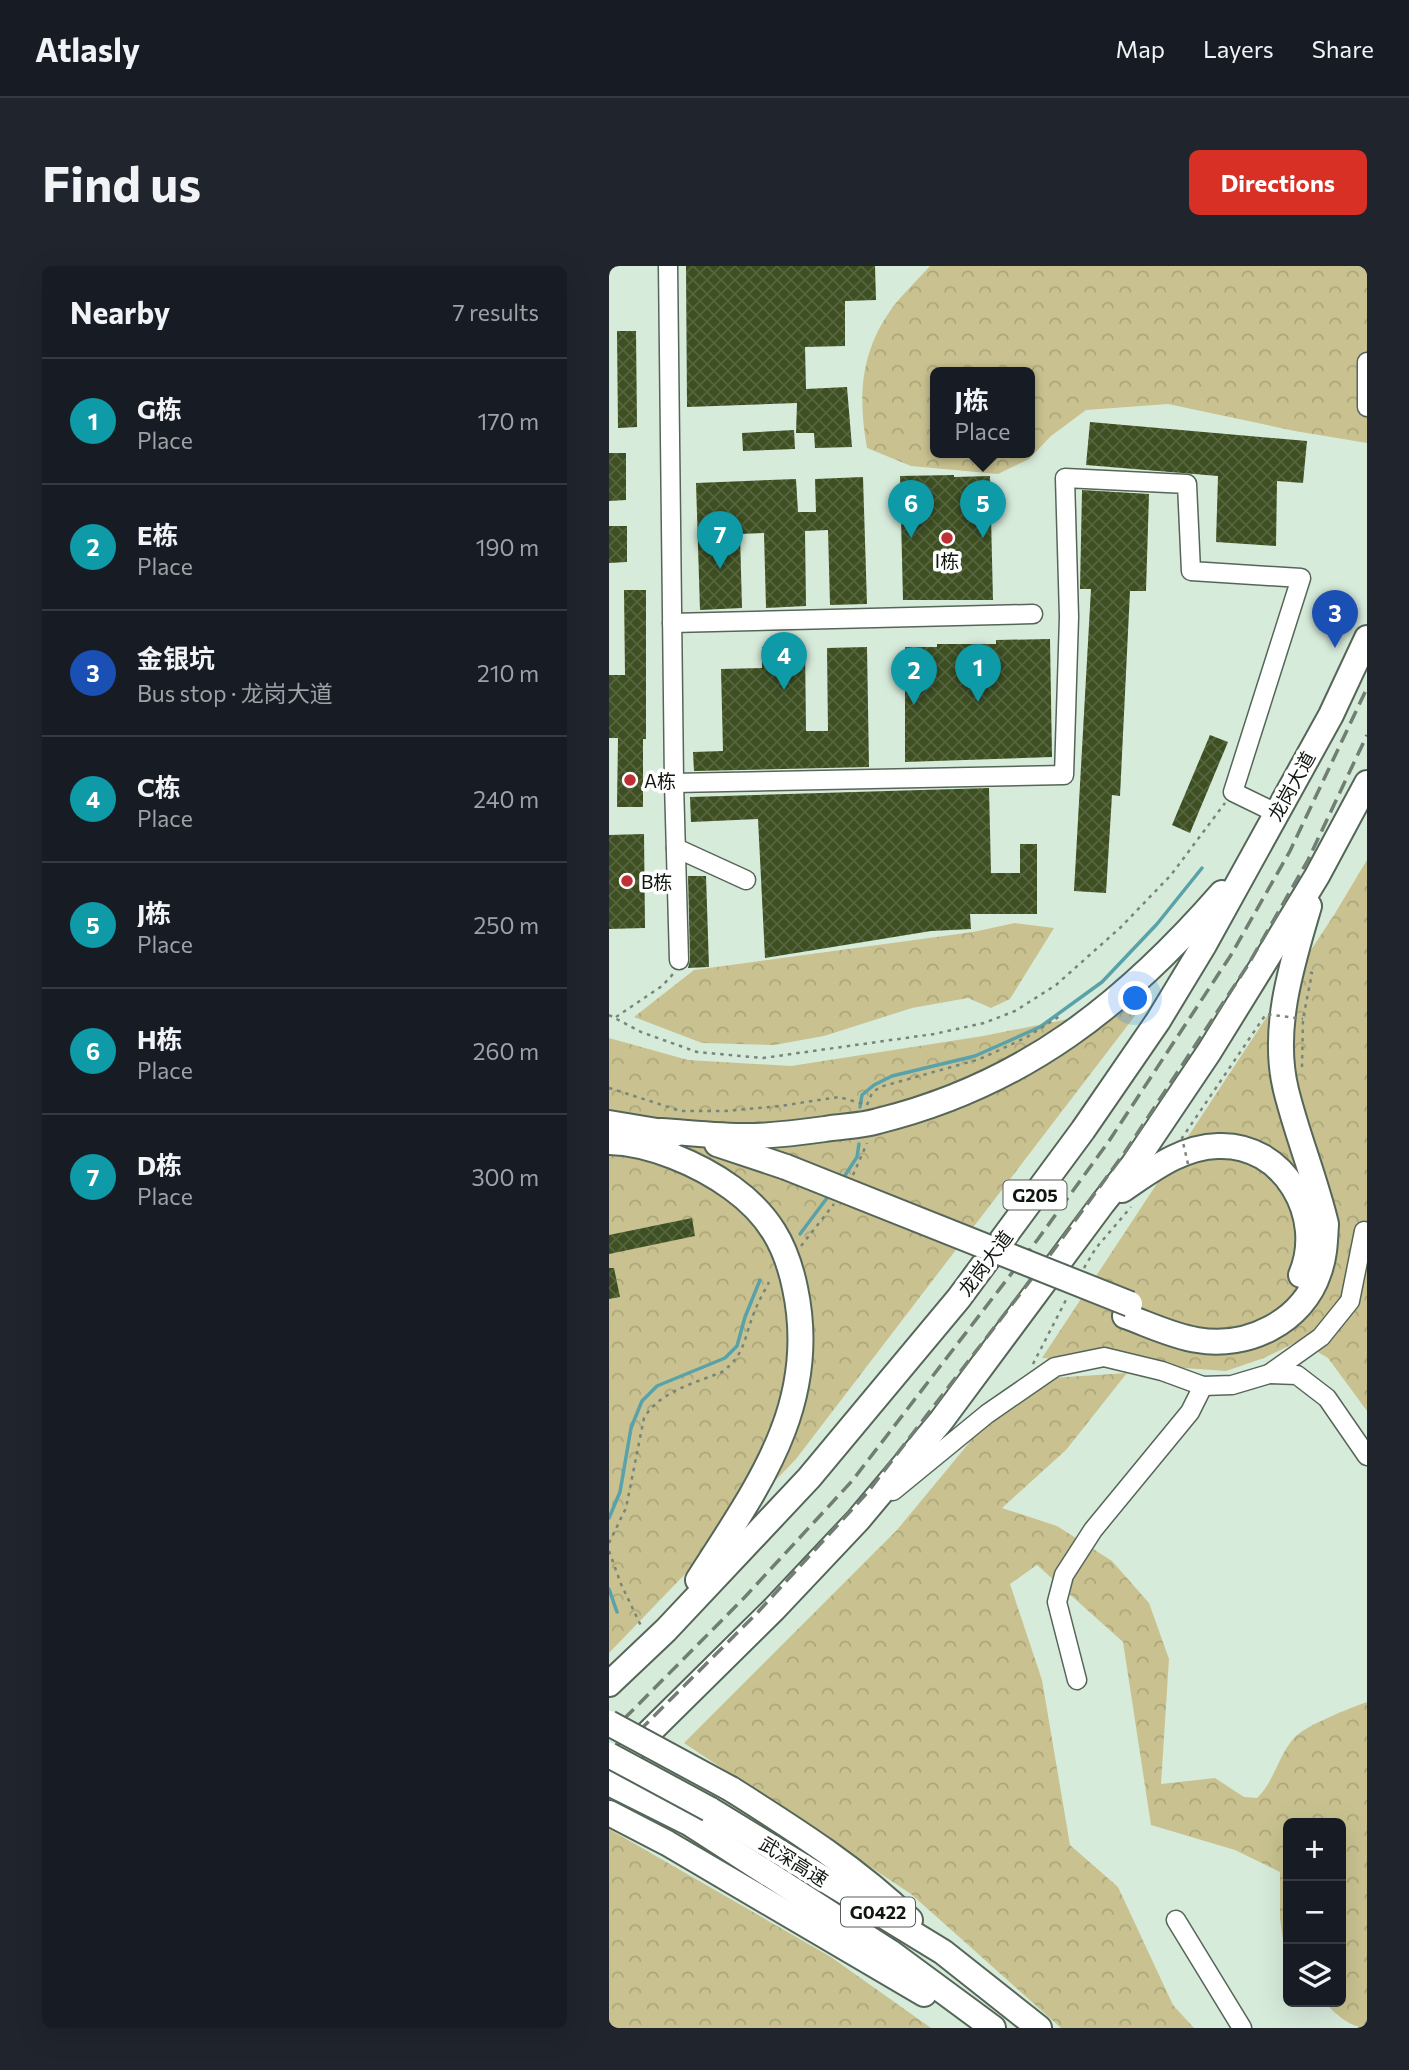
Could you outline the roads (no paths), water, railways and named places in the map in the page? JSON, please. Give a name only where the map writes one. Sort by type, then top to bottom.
[{"type":"highway","name":"龙岗大道","points":[[609,1685],[658,1638],[809,1478],[959,1298],[1083,1130],[1158,1021],[1204,945],[1331,715],[1367,638]]},
{"type":"highway","name":"G205","points":[[609,1772],[774,1609],[858,1520],[941,1421],[1133,1164],[1209,1052],[1317,876],[1367,783]]},
{"type":"highway","points":[[611,1136],[661,1131],[757,1136],[876,1122],[978,1087],[1054,1047],[1098,1015],[1172,948],[1252,858]]},
{"type":"highway","points":[[661,1131],[704,1140],[1197,1340],[1225,1342],[1273,1328],[1293,1313],[1309,1294],[1319,1273],[1325,1246],[1326,1224],[1286,1089],[1281,1044],[1287,990],[1317,876]]},
{"type":"highway","points":[[611,1136],[682,1159],[713,1174],[742,1195],[769,1222],[786,1252],[801,1317],[802,1350],[796,1391],[781,1440],[760,1481],[658,1638]]},
{"type":"highway","points":[[611,1136],[690,1149],[783,1173]]},
{"type":"highway","points":[[1102,1204],[1161,1163],[1178,1155],[1219,1146],[1259,1153],[1274,1163],[1291,1183],[1303,1207],[1308,1244],[1305,1265],[1296,1285],[1282,1302],[1266,1313],[1224,1327],[1201,1327],[1128,1310]]},
{"type":"highway","points":[[609,1723],[731,1789],[813,1841],[876,1888],[943,1952]]},
{"type":"highway","name":"武深高速","points":[[609,1755],[709,1809],[943,1952],[1039,2028]]},
{"type":"highway","name":"武深高速","points":[[609,1783],[689,1823],[890,1952],[993,2028]]},
{"type":"highway","points":[[609,1813],[667,1843],[986,2028]]},
{"type":"street","points":[[668,266],[674,783],[679,960]]},
{"type":"street","points":[[1367,362],[1367,407]]},
{"type":"street","points":[[674,783],[1064,775],[1069,617],[1066,478],[1187,484],[1191,571],[1301,578],[1233,792],[1276,813]]},
{"type":"street","points":[[672,623],[1033,614]]},
{"type":"street","points":[[676,848],[746,880]]},
{"type":"street","points":[[1269,1374],[1321,1337],[1350,1301],[1364,1231]]},
{"type":"street","points":[[858,1520],[987,1413],[1055,1367],[1104,1357],[1162,1371],[1203,1386],[1232,1385],[1269,1374],[1297,1375],[1327,1398],[1367,1456]]},
{"type":"street","points":[[1077,1680],[1057,1602],[1064,1575],[1093,1530],[1190,1412],[1203,1386]]},
{"type":"street","points":[[1177,1920],[1242,2028]]},
{"type":"waterway","points":[[860,1107],[862,1095],[892,1076],[975,1056],[1040,1027],[1102,982],[1157,924],[1202,868]]},
{"type":"waterway","points":[[842,1180],[857,1157],[859,1144]]},
{"type":"waterway","points":[[800,1234],[830,1194]]},
{"type":"waterway","points":[[609,1518],[620,1492],[631,1428],[642,1401],[657,1386],[725,1358],[737,1346],[760,1280]]},
{"type":"waterway","points":[[609,1589],[617,1612]]},
{"type":"railway","points":[[609,1734],[743,1599],[852,1481],[1038,1239],[1109,1141],[1231,955],[1290,851],[1367,688]]},
{"type":"railway","points":[[609,1761],[758,1612],[867,1493],[1053,1251],[1125,1152],[1248,965],[1308,860],[1367,735]]},
{"type":"place","name":"H栋","points":[[911,538]]},
{"type":"place","name":"I栋","points":[[947,538]]},
{"type":"place","name":"J栋","points":[[983,538]]},
{"type":"place","name":"D栋","points":[[720,569]]},
{"type":"place","name":"金银坑","points":[[1335,648]]},
{"type":"place","name":"C栋","points":[[784,690]]},
{"type":"place","name":"G栋","points":[[978,702]]},
{"type":"place","name":"E栋","points":[[914,705]]},
{"type":"place","name":"A栋","points":[[630,780]]},
{"type":"place","name":"B栋","points":[[627,881]]}]
